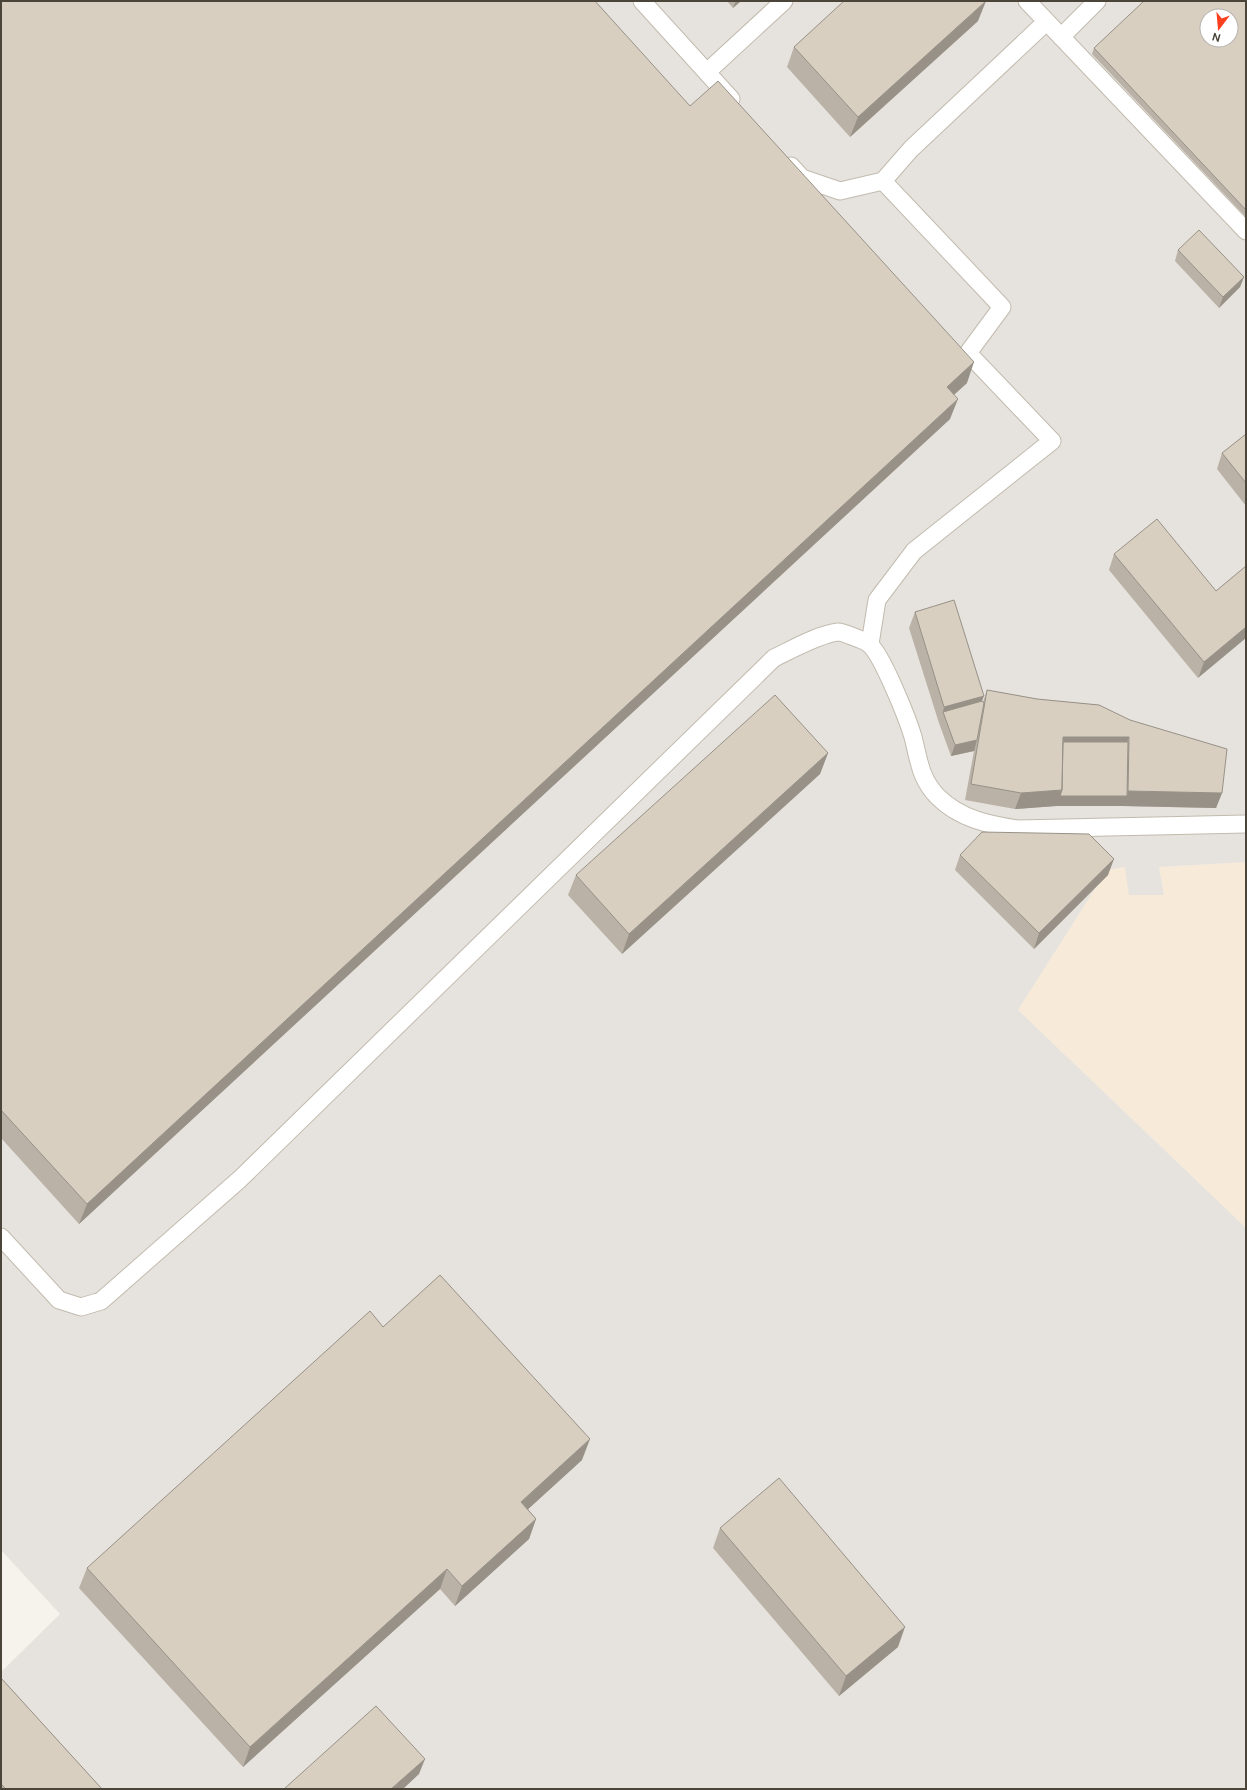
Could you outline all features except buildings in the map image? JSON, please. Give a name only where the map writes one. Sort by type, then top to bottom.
[{"type":"lane","points":[[642,1],[744,113]]},
{"type":"lane","points":[[706,72],[784,1]]},
{"type":"lane","points":[[1027,1],[1246,231]]},
{"type":"lane","points":[[1061,37],[1097,1]]},
{"type":"lane","points":[[781,154],[802,178],[840,191],[883,181],[911,149],[1046,22]]},
{"type":"lane","points":[[870,644],[878,600],[914,551],[1052,440],[968,352],[1002,307],[883,181]]},
{"type":"lane","points":[[1,1237],[59,1300],[81,1307],[101,1301],[240,1179],[774,658],[809,641],[839,632],[870,644],[888,674],[912,736],[921,772],[938,797],[960,814],[990,825],[1018,829],[1246,824]]},
{"type":"shaded area","points":[[1,1],[1246,1],[1246,862],[1159,867],[1164,895],[1129,895],[1125,867],[1107,870],[1018,1010],[1246,1228],[1246,1789],[1,1789],[1,1672],[60,1614],[1,1550]]},
{"type":"shaded area","points":[[1246,862],[1246,1228],[1018,1010],[1107,870],[1125,867],[1164,895],[1159,867]]}]
